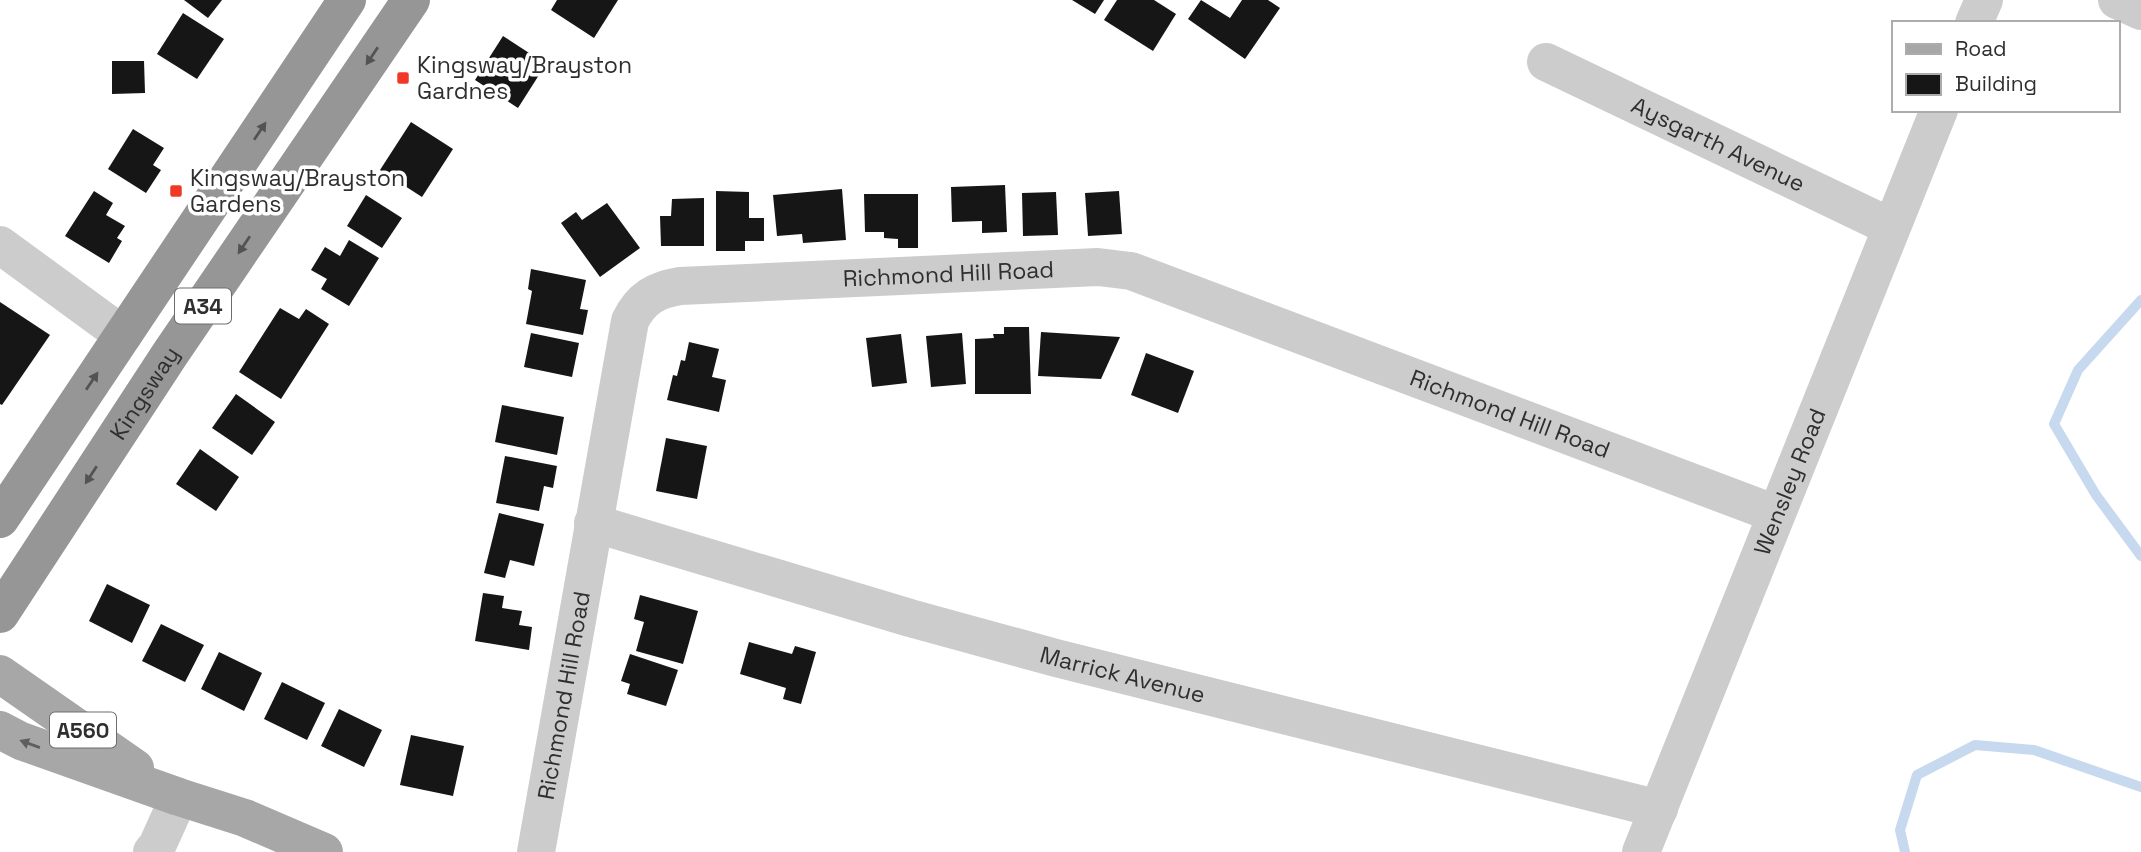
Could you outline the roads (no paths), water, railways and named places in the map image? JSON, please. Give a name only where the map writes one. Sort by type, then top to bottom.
[{"type":"highway","name":"A34","points":[[0,519],[347,0]]},
{"type":"highway","name":"Kingsway","points":[[0,614],[170,354],[411,0]]},
{"type":"main road","name":"A560","points":[[0,674],[172,794]]},
{"type":"main road","name":"A560","points":[[0,730],[21,741],[245,818],[324,852]]},
{"type":"street","points":[[1976,21],[1984,0]]},
{"type":"street","points":[[2117,0],[2141,11]]},
{"type":"street","name":"Aysgarth Avenue","points":[[1546,62],[1891,227]]},
{"type":"street","name":"Wensley Road","points":[[1642,852],[1938,112]]},
{"type":"street","points":[[0,245],[123,335]]},
{"type":"street","name":"Richmond Hill Road","points":[[536,852],[630,321],[642,301],[653,294],[680,286],[1098,267],[1131,271],[1776,514]]},
{"type":"street","name":"Marrick Avenue","points":[[593,523],[910,618],[1056,658],[1658,808]]},
{"type":"street","points":[[152,852],[157,846],[172,794]]},
{"type":"waterway","points":[[2141,300],[2078,370],[2054,424],[2096,495],[2141,556]]},
{"type":"waterway","points":[[1905,852],[1900,830],[1917,775],[1975,745],[2034,750],[2141,787]]},
{"type":"place","name":"Kingsway/Brayston Gardnes","points":[[403,78]]},
{"type":"place","name":"Kingsway/Brayston Gardens","points":[[176,191]]}]
